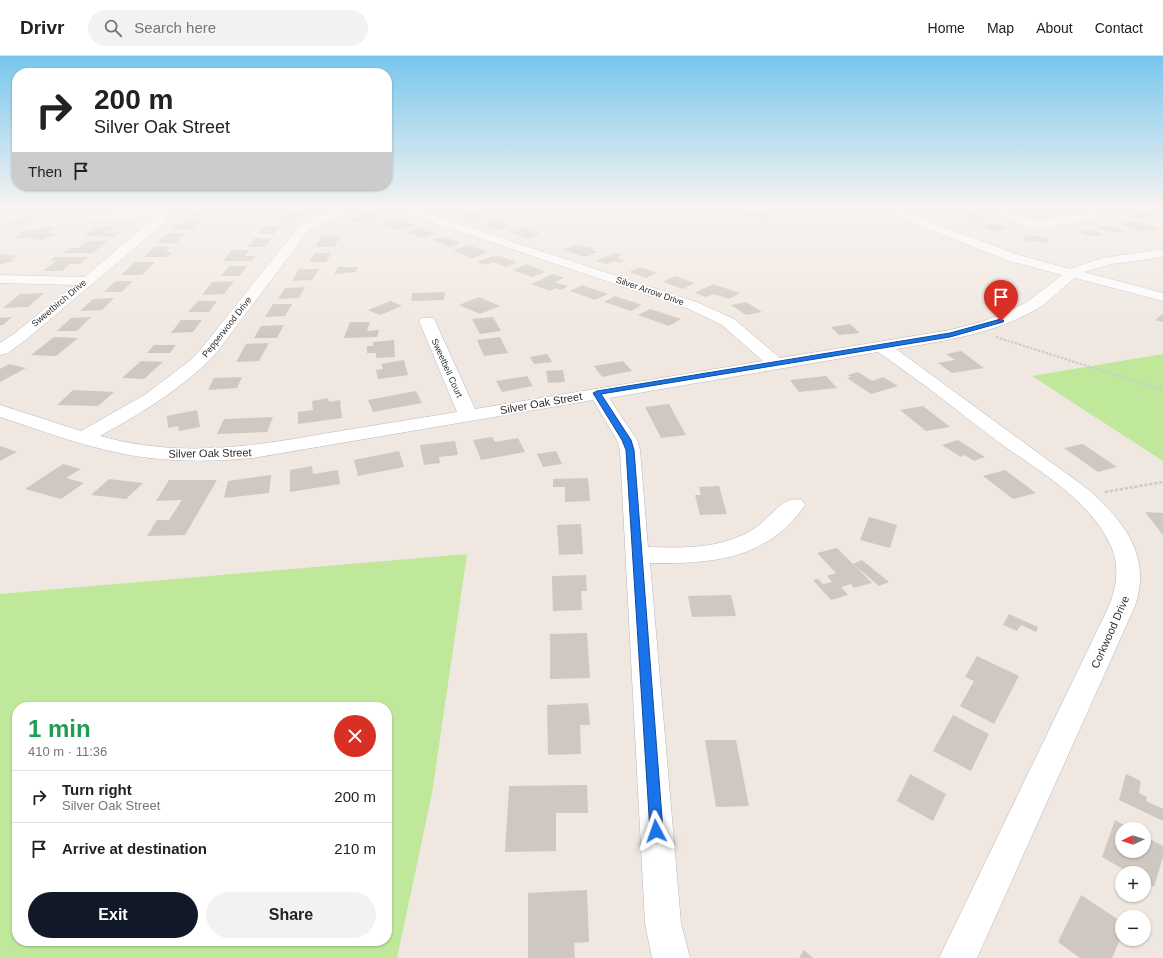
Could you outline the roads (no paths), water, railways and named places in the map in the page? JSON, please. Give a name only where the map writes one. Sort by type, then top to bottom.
[{"type":"street","name":"Sweetbirch Drive","points":[[0,350],[21,336],[122,249]]},
{"type":"street","name":"Pepperwood Drive","points":[[84,437],[167,388],[200,363],[288,249]]},
{"type":"street","name":"Silver Arrow Drive","points":[[523,249],[694,306],[728,322],[775,363]]},
{"type":"street","points":[[988,249],[1070,274],[1163,297]]},
{"type":"street","points":[[1070,274],[1097,264],[1163,253]]},
{"type":"street","points":[[1136,257],[1163,267]]},
{"type":"street","name":"Silver Oak Street","points":[[3,414],[134,450],[160,454],[224,454],[280,448],[597,393],[950,335],[1001,321],[1016,314],[1044,298],[1070,274]]},
{"type":"street","points":[[0,279],[85,281]]},
{"type":"street","name":"Sweetbell Court","points":[[427,321],[468,415]]},
{"type":"street","name":"Corkwood Drive","points":[[880,346],[1019,447],[1082,496],[1107,520],[1118,537],[1126,555],[1130,572],[1128,590],[958,958]]},
{"type":"street","points":[[597,393],[626,440],[630,450],[663,924],[671,958]]},
{"type":"street","points":[[637,555],[702,555],[724,552],[748,543],[763,534],[794,505]]}]
